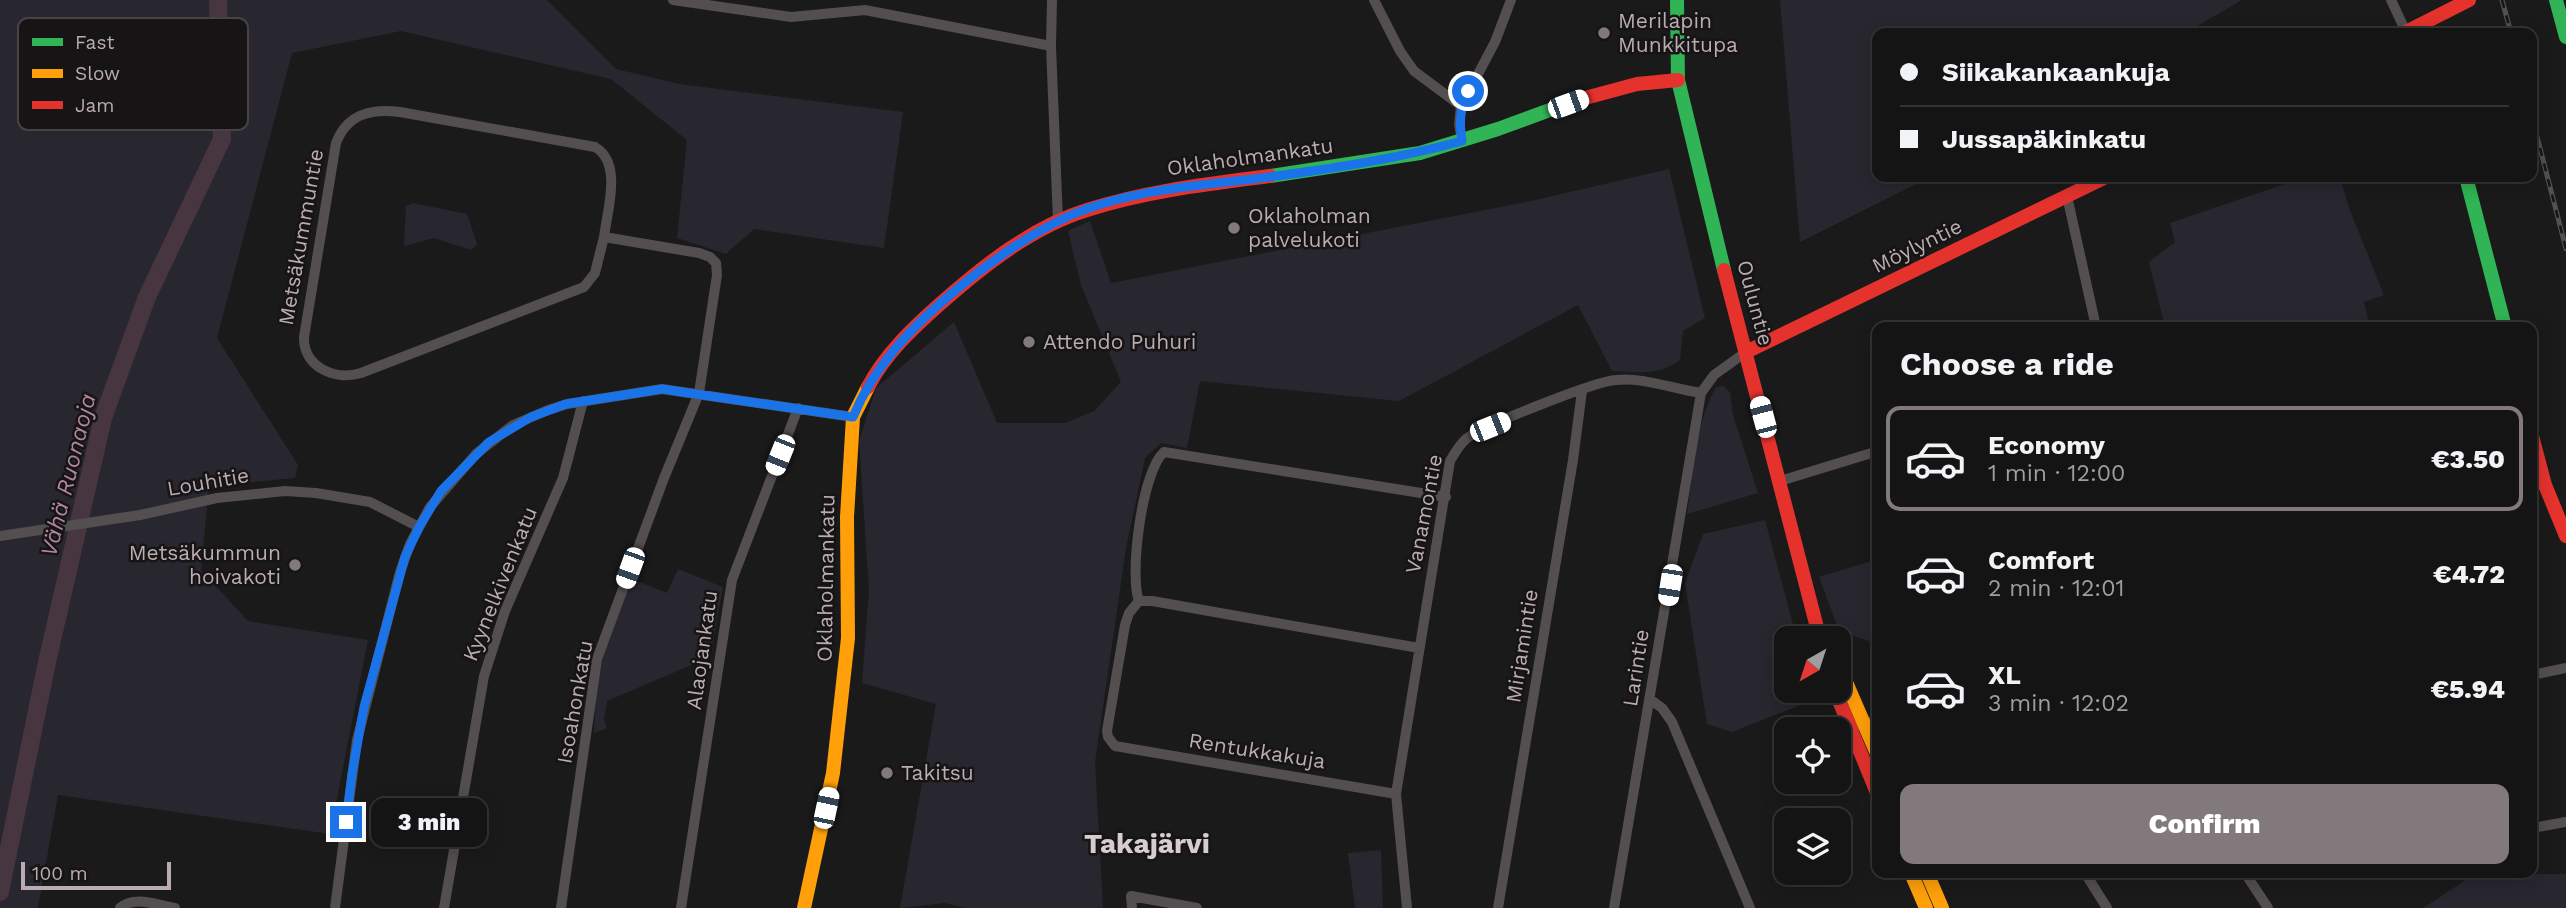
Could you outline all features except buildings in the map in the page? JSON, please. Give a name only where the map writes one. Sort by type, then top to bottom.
[{"type":"street","points":[[673,0],[791,17],[866,5],[1051,47]]},
{"type":"street","points":[[1052,0],[1051,47],[1058,222]]},
{"type":"street","points":[[1374,0],[1394,41],[1414,71],[1461,106]]},
{"type":"street","points":[[1462,141],[1459,124],[1461,106],[1494,42],[1511,0]]},
{"type":"street","name":"Ouluntie","points":[[1677,0],[1678,80],[1703,189],[1817,626]]},
{"type":"street","points":[[2391,0],[2403,28]]},
{"type":"street","points":[[2415,28],[2469,0]]},
{"type":"street","points":[[2556,0],[2566,37]]},
{"type":"street","name":"Oklaholmankatu","points":[[804,908],[833,773],[843,690],[848,638],[847,517],[853,417],[878,368],[907,333],[966,281],[1033,234],[1104,204],[1159,191],[1420,153],[1583,98],[1637,83],[1678,80]]},
{"type":"street","name":"Metsäkummuntie","points":[[395,111],[595,147],[604,153],[610,167],[611,185],[604,237],[593,278],[584,287],[567,296],[348,376],[338,376],[317,366],[304,351],[313,273],[336,143],[348,124],[365,113],[395,111]]},
{"type":"street","name":"Möylyntie","points":[[1746,352],[2096,182]]},
{"type":"street","points":[[2467,182],[2504,322]]},
{"type":"street","points":[[2067,196],[2095,322]]},
{"type":"street","points":[[604,237],[699,253],[716,263],[718,275],[699,393]]},
{"type":"street","points":[[1701,393],[1714,375],[1746,352]]},
{"type":"street","name":"Vanamontie","points":[[1407,908],[1396,793],[1450,461],[1464,440],[1475,433],[1613,380],[1630,379],[1701,393]]},
{"type":"street","points":[[335,908],[352,774],[364,707],[400,572],[419,527],[441,491],[476,454],[501,433],[548,410],[583,401],[662,389],[853,417]]},
{"type":"street","name":"Mirjamintie","points":[[1498,908],[1573,460],[1582,391]]},
{"type":"street","name":"Isoahonkatu","points":[[561,908],[597,659],[664,478],[699,393]]},
{"type":"street","name":"Larintie","points":[[1614,908],[1701,393]]},
{"type":"street","name":"Kyynelkivenkatu","points":[[444,908],[484,676],[505,611],[563,478],[583,401]]},
{"type":"street","name":"Alaojankatu","points":[[681,908],[732,580],[798,408]]},
{"type":"street","points":[[1419,648],[1139,601],[1135,584],[1135,548],[1153,468],[1164,452],[1446,497]]},
{"type":"street","points":[[1780,481],[1872,453]]},
{"type":"street","points":[[2537,455],[2545,485],[2566,536]]},
{"type":"street","name":"Louhitie","points":[[0,536],[88,523],[217,498],[285,491],[370,502],[419,527]]},
{"type":"street","name":"Rentukkakuja","points":[[1139,601],[1130,610],[1125,625],[1107,731],[1113,743],[1122,748],[1396,793]]},
{"type":"street","name":"Ouluntie","points":[[1814,613],[1820,626]]},
{"type":"street","points":[[2537,674],[2566,668]]},
{"type":"street","points":[[1851,727],[1871,722],[1852,689]]},
{"type":"street","points":[[1651,700],[1662,708],[1672,722],[1750,908]]},
{"type":"street","points":[[1851,732],[1872,781]]},
{"type":"street","points":[[2537,827],[2566,822]]},
{"type":"street","points":[[1913,878],[1926,908]]},
{"type":"street","points":[[1929,878],[1942,908]]},
{"type":"street","points":[[2088,878],[2108,908]]},
{"type":"street","points":[[2248,878],[2267,908]]},
{"type":"street","points":[[1132,908],[1131,896],[1163,905],[1197,908]]},
{"type":"street","points":[[120,908],[137,901],[175,908]]},
{"type":"shaded area","points":[[0,0],[547,0],[616,69],[679,84],[903,112],[884,248],[754,229],[726,254],[677,238],[687,140],[611,79],[401,31],[292,53],[217,338],[298,465],[295,478],[209,486],[201,570],[248,621],[368,640],[330,834],[58,795],[38,908],[0,908]]},
{"type":"shaded area","points":[[1780,0],[2242,0],[2194,28],[1872,28],[1872,182],[1920,182],[1800,242]]},
{"type":"shaded area","points":[[1669,169],[1705,318],[1683,331],[1680,360],[1664,369],[1647,372],[1612,371],[1578,305],[1399,401],[1200,381],[1187,448],[1161,443],[1145,458],[1126,548],[1095,762],[1103,908],[964,908],[945,903],[900,908],[936,704],[862,683],[869,590],[859,441],[876,388],[954,322],[997,423],[1065,423],[1094,411],[1121,382],[1081,285],[1068,231],[1090,221],[1111,283],[1531,201]]},
{"type":"shaded area","points":[[2291,182],[2341,182],[2384,295],[2364,302],[2369,322],[2164,322],[2149,262],[2175,242],[2170,223]]},
{"type":"shaded area","points":[[413,203],[467,214],[477,244],[471,250],[434,238],[404,246],[406,206]]},
{"type":"shaded area","points":[[1723,386],[1730,392],[1733,415],[1758,493],[1687,514],[1703,417],[1716,387]]},
{"type":"shaded area","points":[[1765,520],[1794,626],[1774,626],[1774,704],[1799,704],[1732,732],[1707,724],[1685,583],[1703,534]]},
{"type":"shaded area","points":[[1872,561],[1872,643],[1852,635],[1852,626],[1837,626],[1819,577]]},
{"type":"shaded area","points":[[678,569],[723,587],[710,657],[607,701],[604,720],[607,728],[594,733],[596,690],[604,651],[632,579],[667,593]]},
{"type":"shaded area","points":[[1381,850],[1383,908],[1355,908],[1348,853]]},
{"type":"shaded area","points":[[2537,874],[2566,874],[2566,908],[2423,908],[2469,878],[2537,878]]},
{"type":"waterway","name":"Vähä Ruonaoja","points":[[218,0],[219,18]]},
{"type":"waterway","name":"Vähä Ruonaoja","points":[[0,892],[47,662],[103,418],[147,297],[222,139],[222,130]]},
{"type":"railway","points":[[2502,0],[2510,28]]},
{"type":"railway","points":[[2537,136],[2566,249]]},
{"type":"traffic: fast","points":[[1677,0],[1678,80],[1724,270]]},
{"type":"traffic: fast","points":[[2556,0],[2566,37]]},
{"type":"traffic: fast","points":[[1270,176],[1420,153],[1498,129],[1574,101]]},
{"type":"traffic: fast","points":[[2467,182],[2504,322]]},
{"type":"traffic: slow","points":[[804,908],[833,773],[848,638],[847,517],[853,417],[868,387]]},
{"type":"traffic: slow","points":[[1852,696],[1872,742]]},
{"type":"traffic: slow","points":[[1913,878],[1926,908]]},
{"type":"traffic: slow","points":[[1929,878],[1942,908]]},
{"type":"traffic: jam","points":[[2414,28],[2469,0]]},
{"type":"traffic: jam","points":[[1574,101],[1637,84],[1678,80]]},
{"type":"traffic: jam","points":[[868,387],[891,353],[930,313],[991,262],[1047,227],[1087,210],[1132,198],[1270,176]]},
{"type":"traffic: jam","points":[[1746,352],[2096,182]]},
{"type":"traffic: jam","points":[[1724,270],[1817,626]]},
{"type":"traffic: jam","points":[[2537,455],[2545,485],[2566,536]]},
{"type":"traffic: jam","points":[[1840,704],[1872,780]]},
{"type":"place","name":"Merilapin Munkkitupa","points":[[1604,33]]},
{"type":"place","name":"Oklaholman palvelukoti","points":[[1234,228]]},
{"type":"place","name":"Attendo Puhuri","points":[[1029,342]]},
{"type":"place","name":"Metsäkummun hoivakoti","points":[[295,565]]},
{"type":"place","name":"Takitsu","points":[[887,773]]},
{"type":"district","name":"Takajärvi","points":[[1147,843]]},
{"type":"route","points":[[346,822],[364,707],[384,625],[410,544],[441,491],[476,454],[513,425],[566,404],[662,389],[853,417],[873,377],[907,333],[966,281],[1033,234],[1086,210],[1159,191],[1332,168],[1420,153],[1462,141],[1459,124],[1461,106],[1468,91]]}]
